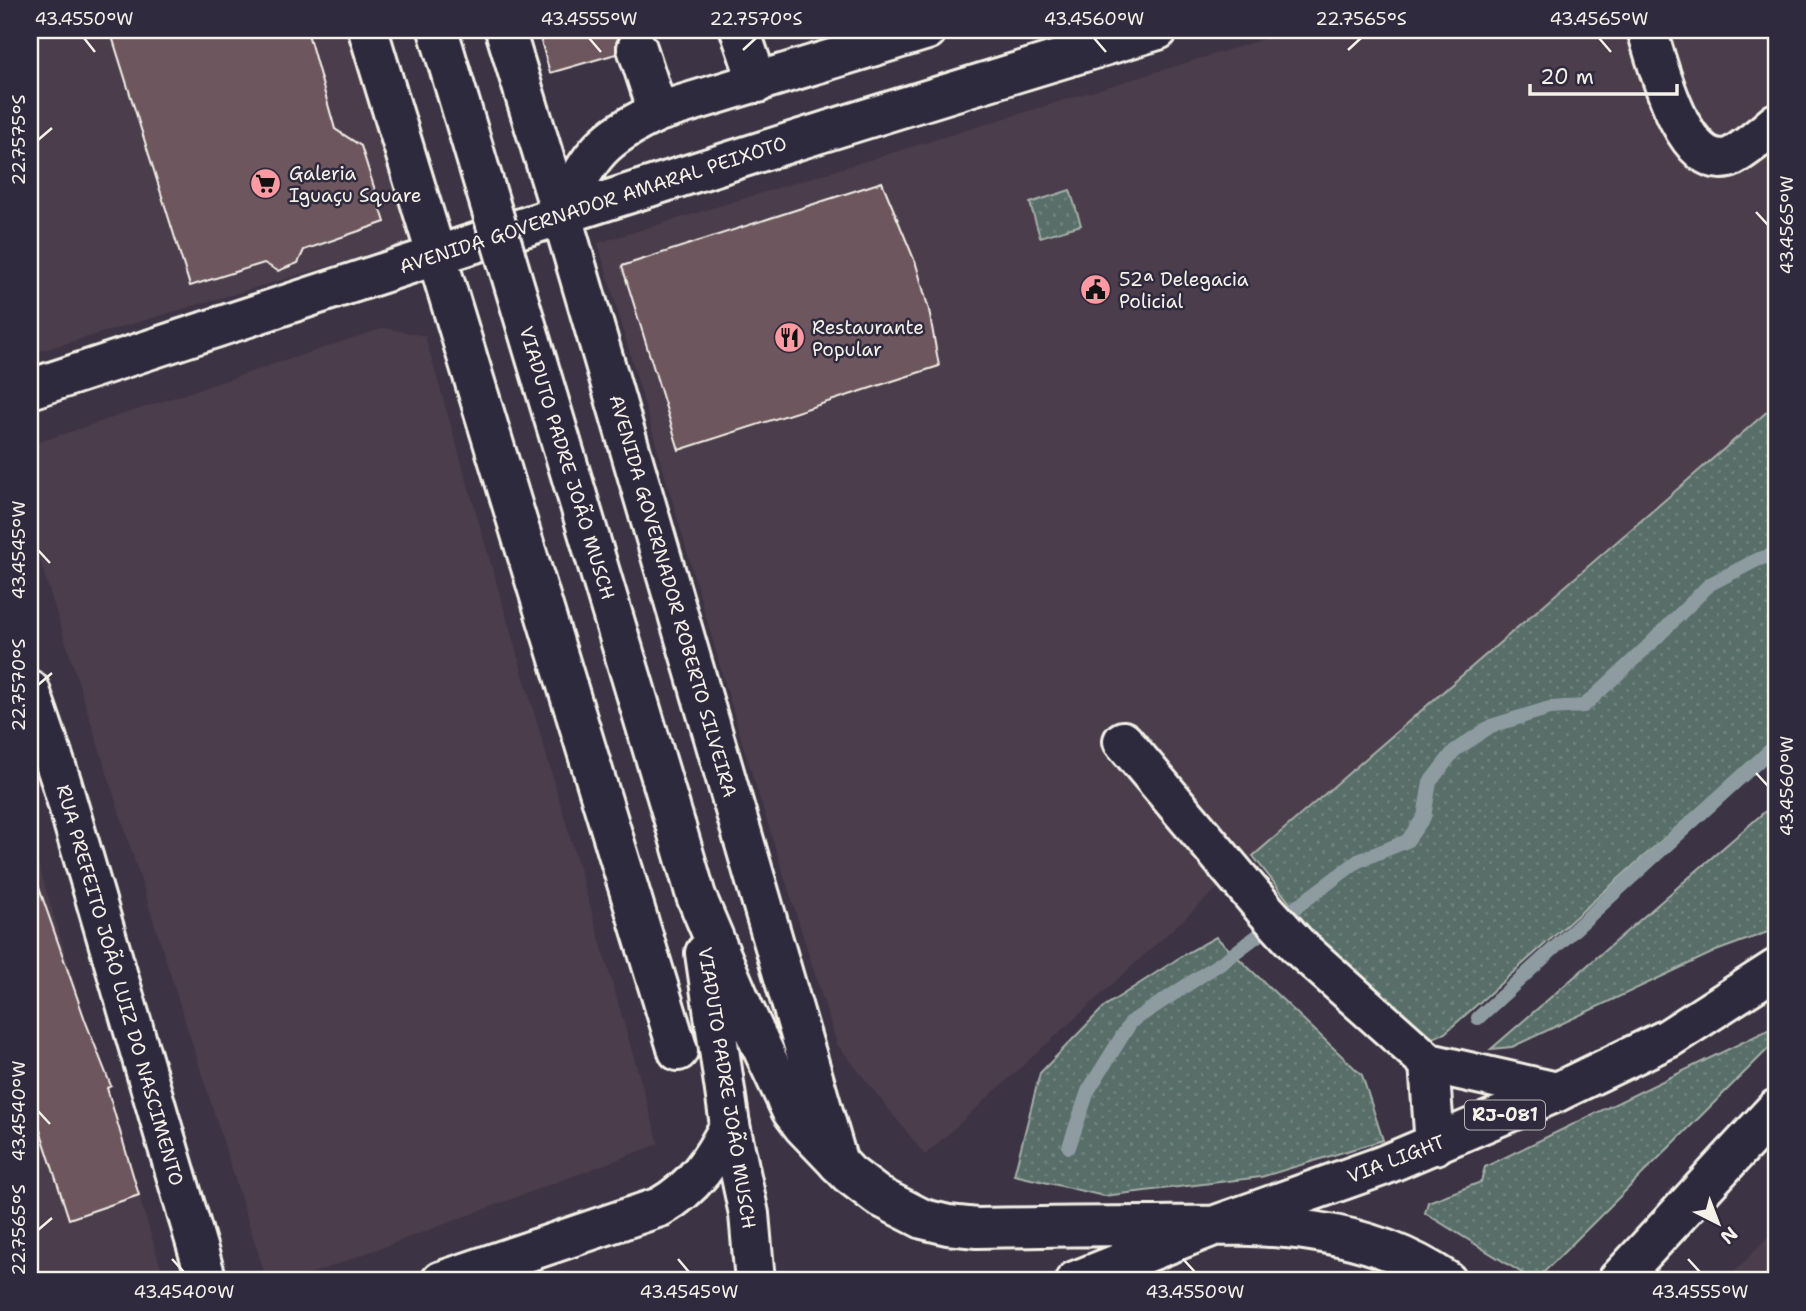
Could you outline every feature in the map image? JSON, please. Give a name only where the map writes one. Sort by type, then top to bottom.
[{"type":"street","points":[[368,30],[678,1051]]},
{"type":"street","name":"VIADUTO PADRE JOÃO MUSCH","points":[[438,30],[696,896],[730,1125],[749,1214],[755,1281]]},
{"type":"street","name":"AVENIDA GOVERNADOR ROBERTO SILVEIRA","points":[[505,30],[561,213],[838,1163]]},
{"type":"street","points":[[740,30],[758,83]]},
{"type":"street","points":[[561,213],[594,154],[629,125],[658,112],[758,83],[850,41],[927,30]]},
{"type":"street","name":"AVENIDA GOVERNADOR AMARAL PEIXOTO","points":[[30,389],[561,213],[943,93],[1158,30]]},
{"type":"street","points":[[1647,30],[1675,112],[1689,137],[1702,152],[1714,158],[1729,158],[1776,123]]},
{"type":"street","points":[[637,48],[658,112]]},
{"type":"street","name":"RUA PREFEITO JOÃO LUIZ DO NASCIMENTO","points":[[30,690],[61,781],[207,1281]]},
{"type":"street","points":[[1123,741],[1298,946],[1429,1063],[1557,1093]]},
{"type":"street","name":"VIADUTO PADRE JOÃO MUSCH","points":[[696,896],[791,1110],[838,1163]]},
{"type":"street","name":"VIA LIGHT","points":[[1075,1281],[1216,1225],[1434,1145],[1557,1093],[1669,1038],[1776,969]]},
{"type":"street","points":[[1429,1063],[1434,1145]]},
{"type":"street","points":[[1617,1281],[1776,1109]]},
{"type":"street","points":[[440,1281],[651,1212],[693,1183],[707,1167],[730,1125]]},
{"type":"street","points":[[838,1163],[878,1196],[901,1210],[948,1225],[977,1228],[1216,1225],[1306,1229],[1348,1236],[1421,1265],[1447,1281]]},
{"type":"shaded area","points":[[30,30],[353,30],[421,239],[30,354]]},
{"type":"shaded area","points":[[1293,30],[1776,30],[1776,404],[1253,856],[925,1155],[837,1044],[741,739],[598,243]]},
{"type":"shaded area","points":[[384,328],[425,336],[659,1144],[292,1281],[267,1281],[30,529],[30,445]]},
{"type":"shaded area","points":[[30,837],[165,1281],[30,1281]]},
{"type":"shaded area","points":[[1776,1228],[1776,1281],[1726,1281],[1774,1230]]},
{"type":"green space","points":[[1070,190],[1081,225],[1040,237],[1030,203]]},
{"type":"green space","points":[[1776,404],[1776,739],[1445,1033],[1428,1040],[1322,944],[1253,856]]},
{"type":"green space","points":[[1776,802],[1776,929],[1716,951],[1512,1047],[1491,1049]]},
{"type":"green space","points":[[1216,937],[1362,1075],[1383,1140],[1261,1177],[1104,1196],[1014,1175],[1040,1073],[1105,1006]]},
{"type":"green space","points":[[1776,1026],[1776,1041],[1535,1281],[1425,1213],[1428,1202],[1481,1182],[1485,1167]]},
{"type":"building","name":"Galeria Iguaçu Square","points":[[110,30],[307,30],[335,129],[361,146],[385,222],[304,250],[298,263],[278,271],[264,263],[190,286]]},
{"type":"building","points":[[538,30],[626,30],[620,34],[616,43],[616,54],[550,73]]},
{"type":"building","name":"Restaurante Popular","points":[[882,182],[916,264],[929,310],[939,366],[679,450],[622,266]]},
{"type":"building","points":[[36,879],[111,1086],[107,1088],[139,1195],[69,1219],[30,1099],[30,880]]},
{"type":"waterway","points":[[1069,1147],[1088,1091],[1131,1022],[1225,960],[1358,861],[1407,841],[1424,817],[1430,782],[1454,751],[1491,726],[1550,708],[1584,706],[1710,584],[1759,559],[1776,554]]},
{"type":"waterway","points":[[1478,1018],[1776,745]]},
{"type":"place","name":"Galeria Iguaçu Square","points":[[266,184]]},
{"type":"place","name":"52ª Delegacia Policial","points":[[1096,290]]},
{"type":"place","name":"Restaurante Popular","points":[[789,338]]}]
